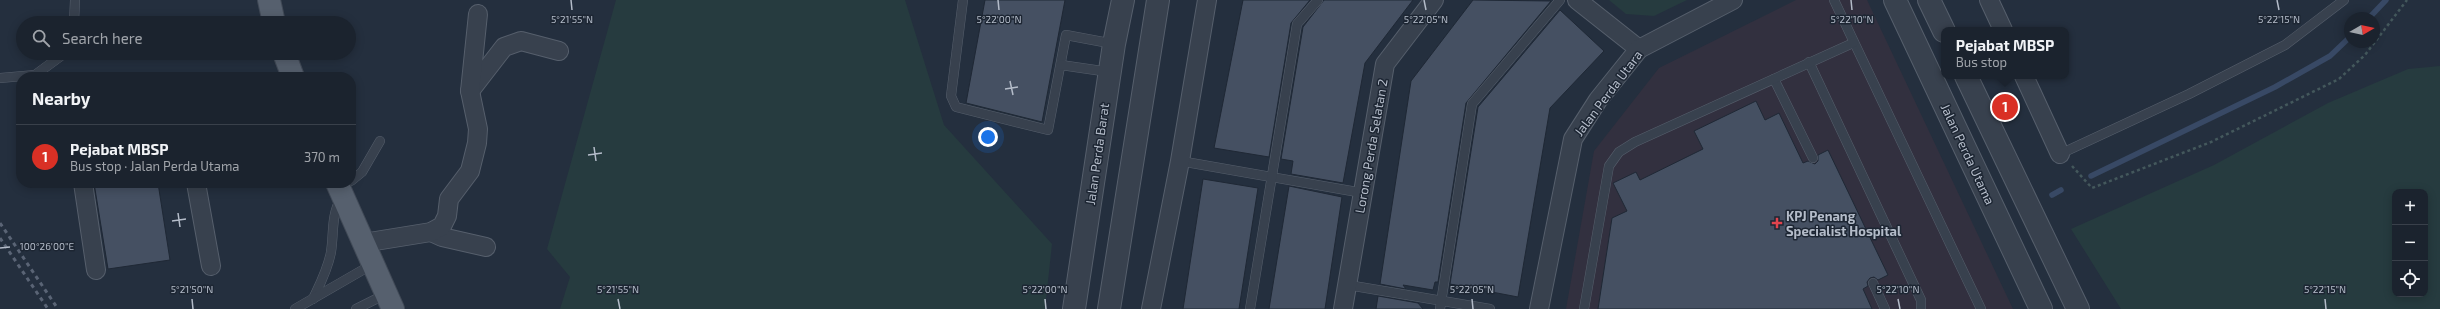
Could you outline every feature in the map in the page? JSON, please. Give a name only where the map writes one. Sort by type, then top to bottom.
[{"type":"main road","points":[[269,0],[272,16]]},
{"type":"main road","points":[[287,60],[291,72]]},
{"type":"main road","points":[[344,188],[363,243],[389,301]]},
{"type":"street","name":"Jalan Perda Barat","points":[[1074,309],[1114,44],[1124,0]]},
{"type":"street","points":[[1151,309],[1180,161],[1207,0]]},
{"type":"street","name":"Lorong Perda Selatan 2","points":[[1343,309],[1385,64],[1434,0]]},
{"type":"street","points":[[1577,0],[1639,48]]},
{"type":"street","name":"Jalan Perda Utara","points":[[1539,309],[1573,139],[1598,100],[1639,48],[1733,0]]},
{"type":"street","name":"Jalan Perda Utama","points":[[1895,0],[2041,309]]},
{"type":"street","points":[[1929,0],[1942,27]]},
{"type":"street","points":[[1109,309],[1151,2]]},
{"type":"street","points":[[1994,2],[2002,27]]},
{"type":"street","points":[[363,243],[431,232],[442,226],[447,216],[449,199],[470,170],[474,158],[478,129],[470,91],[478,14]]},
{"type":"street","points":[[470,91],[504,47],[521,41],[559,51]]},
{"type":"street","points":[[1967,79],[2078,309]]},
{"type":"street","points":[[2025,79],[2060,154]]},
{"type":"street","points":[[84,188],[96,270]]},
{"type":"street","points":[[197,188],[211,266]]},
{"type":"street","points":[[431,232],[442,237],[486,247]]},
{"type":"lane","points":[[75,16],[76,0]]},
{"type":"lane","points":[[963,0],[951,96],[956,107],[1048,130],[1062,66],[1066,35],[1114,44]]},
{"type":"lane","points":[[1250,309],[1273,177],[1297,24],[1318,0]]},
{"type":"lane","points":[[1440,305],[1472,104],[1560,0]]},
{"type":"lane","points":[[1834,0],[1853,43],[1981,309]]},
{"type":"lane","points":[[2060,154],[2189,94],[2286,45],[2344,0]]},
{"type":"lane","points":[[1584,309],[1609,166],[1619,152],[1635,142],[1853,43]]},
{"type":"lane","points":[[39,72],[55,60]]},
{"type":"lane","points":[[1809,62],[1921,300],[1921,309]]},
{"type":"lane","points":[[1062,66],[1110,72]]},
{"type":"lane","points":[[0,78],[16,77]]},
{"type":"lane","points":[[1774,79],[1813,158]]},
{"type":"lane","points":[[356,177],[362,172],[380,142]]},
{"type":"lane","points":[[1180,161],[1363,193]]},
{"type":"lane","points":[[313,299],[327,269],[331,252],[332,220],[344,188]]},
{"type":"lane","points":[[295,309],[373,264]]},
{"type":"lane","points":[[1872,283],[1885,309]]},
{"type":"lane","points":[[1348,285],[1440,305],[1490,309]]},
{"type":"lane","points":[[356,309],[389,301]]},
{"type":"path","points":[[2060,154],[2092,188],[2211,142],[2339,79],[2365,55],[2407,0]]},
{"type":"shaded area","name":"KPJ Penang Specialist Hospital","points":[[1796,0],[1867,0],[2013,309],[1566,309],[1594,151],[1659,68]]},
{"type":"green space","points":[[616,0],[905,0],[944,125],[1052,244],[1045,309],[560,309],[570,277],[547,249]]},
{"type":"green space","points":[[1609,0],[1687,0],[1654,16],[1626,14]]},
{"type":"green space","points":[[2440,66],[2440,309],[2121,309],[2071,229],[2214,165],[2328,103],[2408,69]]},
{"type":"building","points":[[985,0],[1065,0],[1042,122],[966,103]]},
{"type":"building","points":[[1243,0],[1310,0],[1291,23],[1269,157],[1214,148]]},
{"type":"building","points":[[1324,0],[1413,0],[1365,63],[1343,183],[1291,174],[1293,161],[1281,159],[1303,27]]},
{"type":"building","points":[[1473,0],[1551,1],[1466,103],[1438,282],[1435,282],[1433,290],[1403,285],[1406,289],[1380,284],[1411,81]]},
{"type":"building","points":[[1560,10],[1604,51],[1550,108],[1518,297],[1450,284],[1478,107]]},
{"type":"building","points":[[1756,101],[1765,120],[1779,113],[1803,163],[1808,161],[1815,164],[1818,161],[1818,155],[1828,150],[1888,275],[1878,280],[1874,277],[1870,278],[1867,282],[1868,286],[1863,289],[1872,309],[1598,309],[1612,218],[1627,211],[1613,183],[1636,172],[1640,180],[1703,149],[1694,131]]},
{"type":"building","points":[[1203,179],[1258,188],[1239,309],[1183,309]]},
{"type":"building","points":[[1289,186],[1342,197],[1325,309],[1269,309]]},
{"type":"building","points":[[95,188],[159,188],[170,260],[108,269]]},
{"type":"building","points":[[1378,296],[1418,303],[1423,309],[1376,309]]},
{"type":"waterway","points":[[2375,12],[2386,0]]},
{"type":"waterway","points":[[2091,176],[2275,87],[2330,56],[2344,43]]},
{"type":"waterway","points":[[2052,195],[2061,190]]},
{"type":"railway","points":[[0,223],[58,309]]},
{"type":"railway","points":[[0,238],[48,309]]},
{"type":"place","name":"Pejabat MBSP","points":[[2005,107]]},
{"type":"place","name":"KPJ Penang Specialist Hospital","points":[[1777,223]]}]
